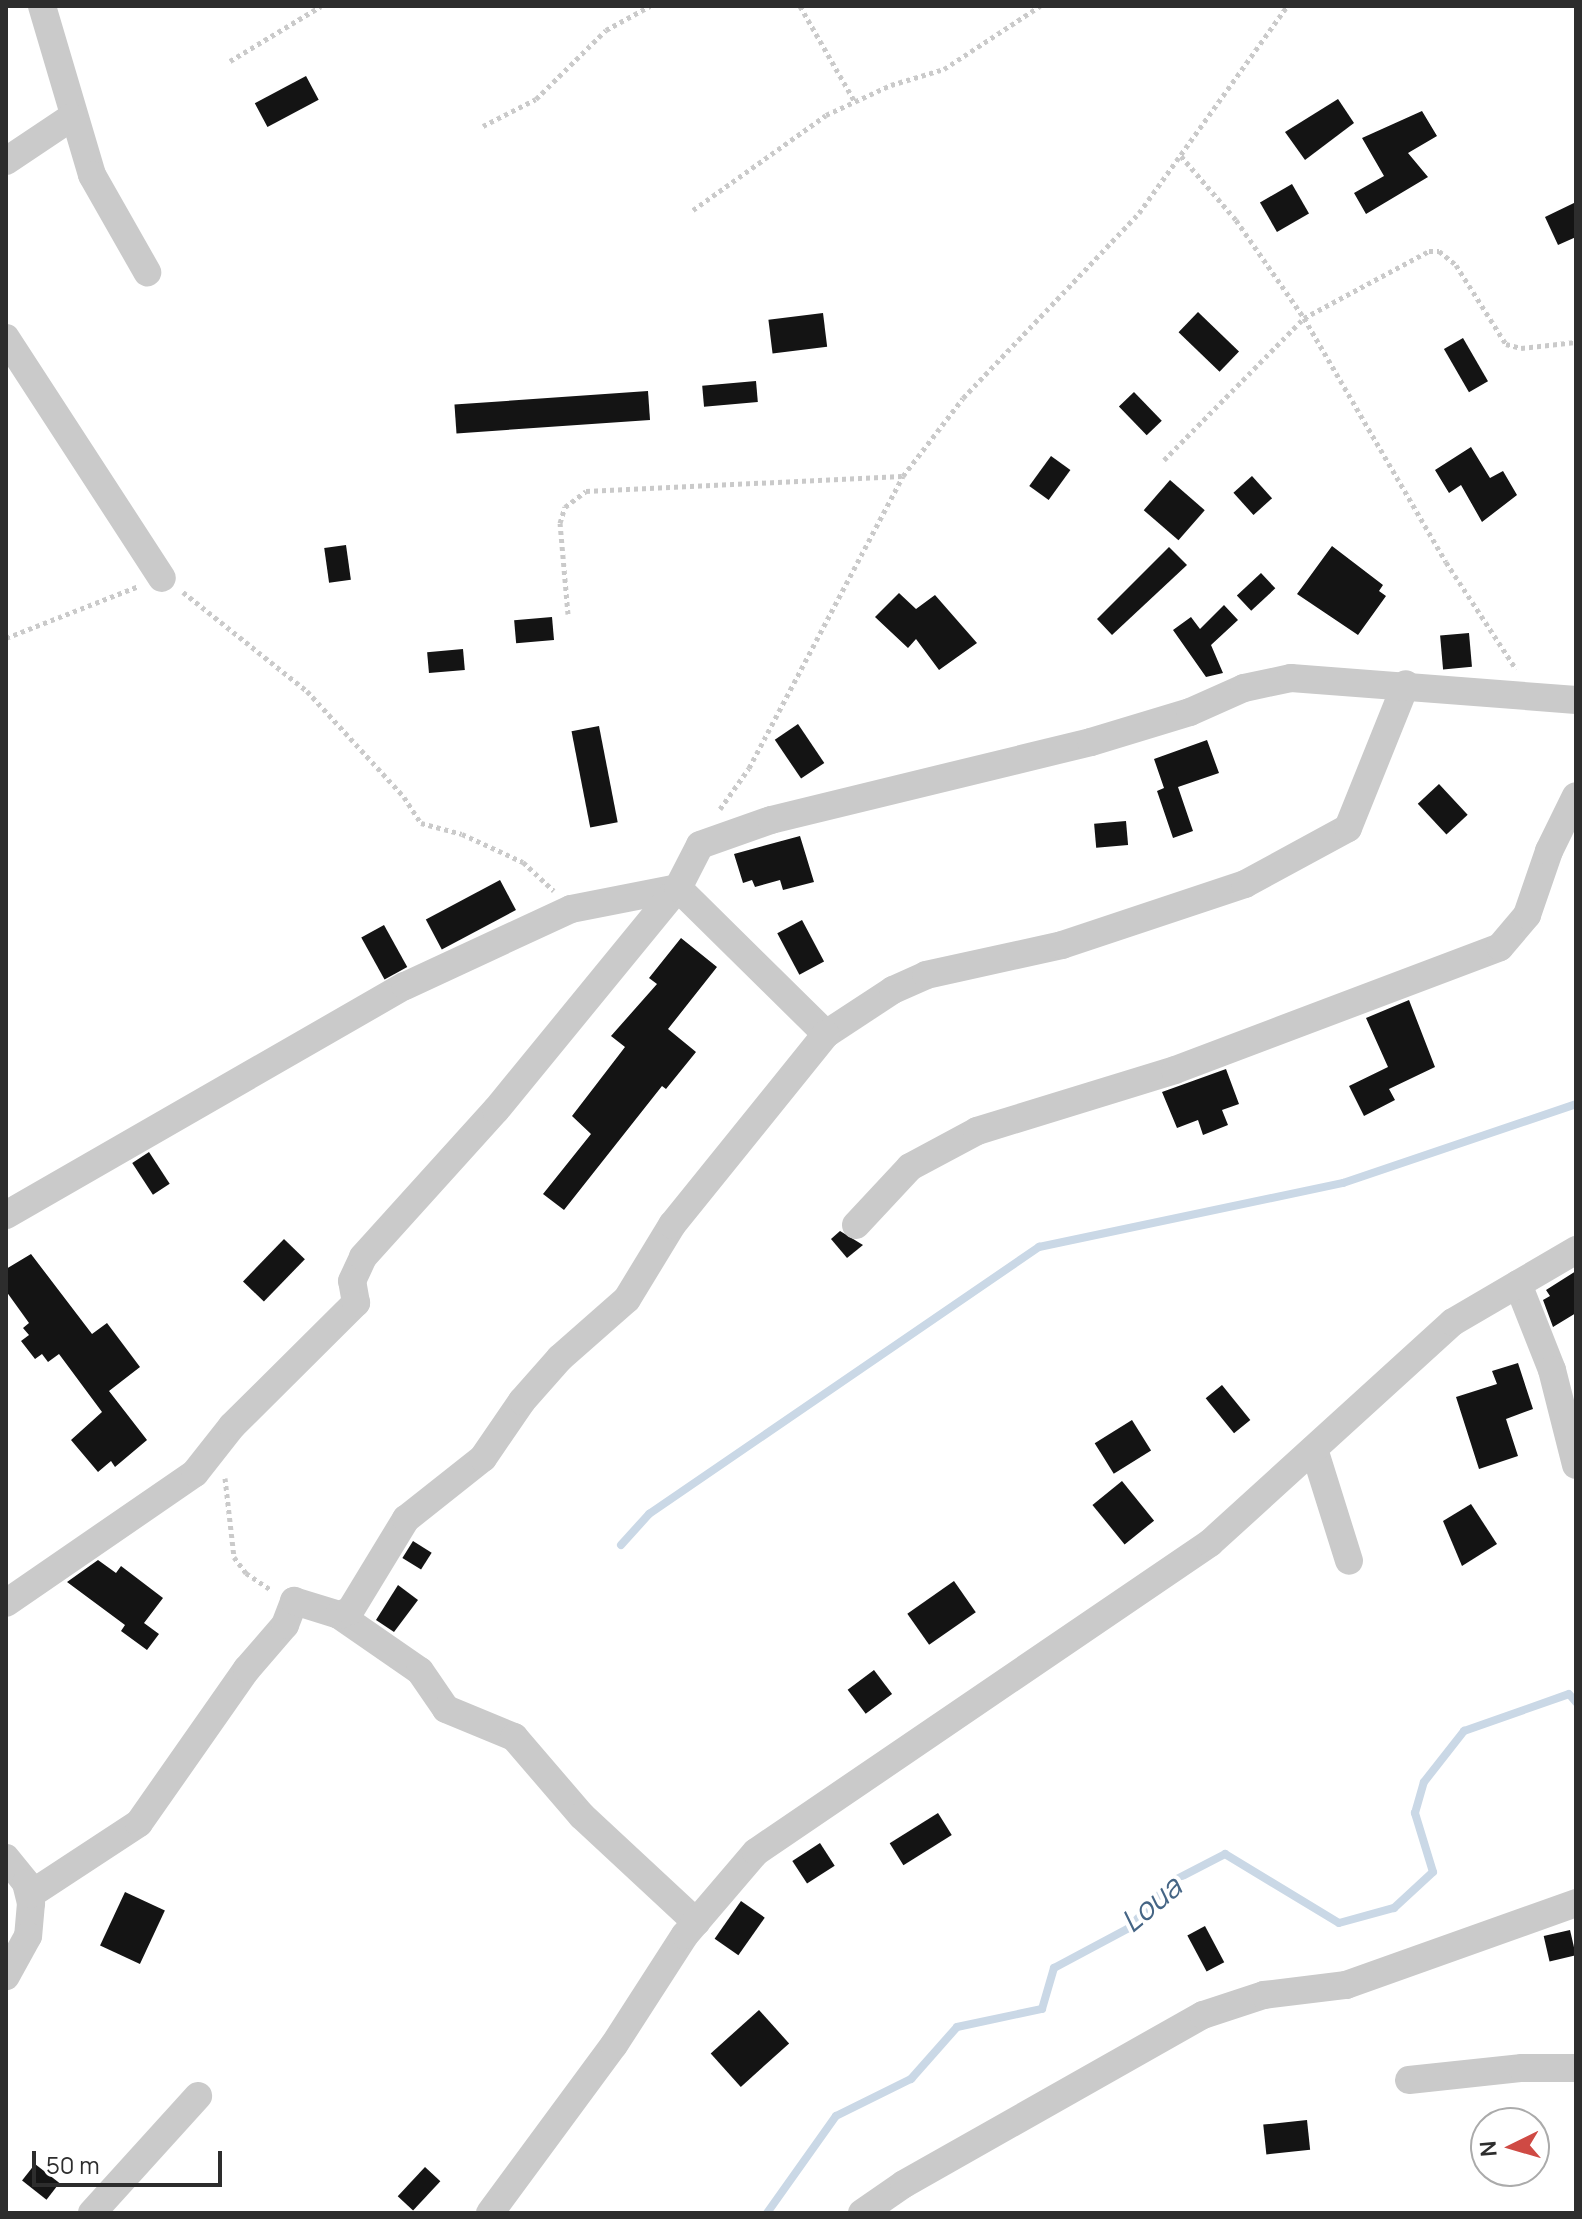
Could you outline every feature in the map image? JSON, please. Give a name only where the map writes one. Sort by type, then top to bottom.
[{"type":"street","points":[[42,6],[72,117],[92,175],[147,272]]},
{"type":"street","points":[[6,161],[72,117]]},
{"type":"street","points":[[6,338],[162,578]]},
{"type":"street","points":[[6,1603],[195,1473],[232,1426],[356,1303],[352,1281],[363,1257],[496,1110],[678,888],[700,845],[771,820],[1091,742],[1190,712],[1244,688],[1291,678],[1406,684],[1538,699],[1576,700]]},
{"type":"street","points":[[339,1615],[350,1611],[365,1592],[406,1519],[483,1458],[522,1401],[560,1358],[627,1299],[672,1225],[826,1034],[893,990],[926,975],[1062,945],[1245,884],[1348,828],[1406,684]]},
{"type":"street","points":[[856,1225],[910,1167],[977,1131],[1175,1070],[1500,947],[1527,915],[1549,851],[1576,796]]},
{"type":"street","points":[[6,1215],[405,986],[571,909],[678,888]]},
{"type":"street","points":[[678,888],[826,1034]]},
{"type":"street","points":[[490,2213],[614,2045],[696,1922],[756,1852],[1210,1543],[1453,1322],[1576,1250]]},
{"type":"street","points":[[1518,1284],[1552,1370],[1576,1465]]},
{"type":"street","points":[[1314,1449],[1349,1561]]},
{"type":"street","points":[[31,1894],[139,1823],[247,1669],[285,1625],[294,1601],[339,1615],[420,1671],[446,1709],[514,1737],[582,1816],[696,1922]]},
{"type":"street","points":[[6,1858],[31,1894],[28,1936],[6,1976]]},
{"type":"street","points":[[862,2213],[904,2184],[1203,2015],[1264,1995],[1346,1985],[1576,1903]]},
{"type":"street","points":[[1409,2080],[1522,2068],[1576,2068]]},
{"type":"street","points":[[92,2213],[198,2096]]},
{"type":"path","points":[[230,61],[321,6]]},
{"type":"path","points":[[483,126],[536,99],[606,30],[650,6]]},
{"type":"path","points":[[800,6],[855,102]]},
{"type":"path","points":[[693,210],[826,115],[944,69],[1040,6]]},
{"type":"path","points":[[700,845],[749,768],[903,476],[963,398],[1139,213],[1287,6]]},
{"type":"path","points":[[1181,156],[1236,220],[1304,318],[1446,562],[1538,699]]},
{"type":"path","points":[[1164,460],[1304,318],[1419,254],[1439,251],[1456,265],[1506,344],[1521,348],[1576,342]]},
{"type":"path","points":[[568,614],[560,523],[565,507],[586,491],[903,476]]},
{"type":"path","points":[[6,638],[162,578],[307,691],[404,797],[421,823],[462,834],[523,862],[571,909]]},
{"type":"path","points":[[232,1426],[225,1487],[234,1557],[253,1578],[294,1601]]},
{"type":"building","points":[[306,76],[319,100],[267,127],[255,103]]},
{"type":"building","points":[[1338,99],[1354,123],[1305,160],[1285,132]]},
{"type":"building","points":[[1422,111],[1437,136],[1408,153],[1428,177],[1366,214],[1354,193],[1384,176],[1362,138]]},
{"type":"building","points":[[1292,184],[1309,213],[1277,232],[1260,202]]},
{"type":"building","points":[[1576,202],[1576,237],[1558,245],[1545,217]]},
{"type":"building","points":[[1198,312],[1239,352],[1220,372],[1179,332]]},
{"type":"building","points":[[823,313],[827,347],[773,353],[768,320]]},
{"type":"building","points":[[1463,338],[1488,381],[1469,392],[1444,349]]},
{"type":"building","points":[[756,381],[758,402],[704,407],[702,386]]},
{"type":"building","points":[[648,391],[650,420],[456,433],[454,405]]},
{"type":"building","points":[[1134,392],[1162,421],[1147,435],[1119,407]]},
{"type":"building","points":[[1471,447],[1490,478],[1503,471],[1517,495],[1482,522],[1461,485],[1449,493],[1435,470]]},
{"type":"building","points":[[1051,456],[1070,470],[1049,500],[1029,486]]},
{"type":"building","points":[[1252,476],[1272,498],[1253,515],[1233,493]]},
{"type":"building","points":[[1170,480],[1205,510],[1178,540],[1144,510]]},
{"type":"building","points":[[346,545],[351,580],[329,583],[324,548]]},
{"type":"building","points":[[1332,546],[1383,585],[1379,591],[1386,596],[1358,635],[1297,594]]},
{"type":"building","points":[[1169,547],[1187,565],[1112,635],[1097,619]]},
{"type":"building","points":[[1261,573],[1275,588],[1251,611],[1237,596]]},
{"type":"building","points":[[899,593],[916,609],[935,595],[977,643],[939,670],[916,639],[908,648],[875,617]]},
{"type":"building","points":[[1224,605],[1238,620],[1211,645],[1223,673],[1206,677],[1173,630],[1191,617],[1200,629]]},
{"type":"building","points":[[552,617],[554,640],[516,643],[514,620]]},
{"type":"building","points":[[1469,633],[1472,667],[1443,669],[1440,636]]},
{"type":"building","points":[[463,649],[465,670],[429,673],[427,652]]},
{"type":"building","points":[[798,724],[824,763],[801,779],[775,740]]},
{"type":"building","points":[[599,726],[618,822],[590,828],[572,731]]},
{"type":"building","points":[[1207,740],[1219,773],[1178,787],[1193,831],[1173,838],[1157,791],[1164,788],[1154,759]]},
{"type":"building","points":[[1439,784],[1468,815],[1446,834],[1418,804]]},
{"type":"building","points":[[1126,821],[1128,845],[1096,848],[1094,824]]},
{"type":"building","points":[[800,836],[814,882],[783,890],[780,880],[755,887],[752,880],[743,883],[734,854]]},
{"type":"building","points":[[500,880],[516,910],[442,949],[426,919]]},
{"type":"building","points":[[802,920],[824,961],[799,975],[777,933]]},
{"type":"building","points":[[384,925],[407,967],[385,980],[361,938]]},
{"type":"building","points":[[681,938],[717,967],[668,1029],[696,1052],[666,1089],[662,1086],[564,1210],[543,1194],[591,1134],[572,1116],[625,1047],[611,1036],[657,984],[649,978]]},
{"type":"building","points":[[1409,1000],[1435,1067],[1389,1089],[1395,1100],[1364,1116],[1349,1086],[1388,1067],[1366,1018]]},
{"type":"building","points":[[1226,1069],[1239,1104],[1222,1110],[1228,1125],[1203,1135],[1198,1120],[1177,1128],[1162,1092]]},
{"type":"building","points":[[149,1152],[170,1184],[153,1195],[132,1163]]},
{"type":"building","points":[[840,1231],[863,1245],[847,1258],[831,1239]]},
{"type":"building","points":[[284,1239],[305,1259],[264,1302],[243,1281]]},
{"type":"building","points":[[31,1254],[92,1334],[107,1323],[140,1367],[109,1391],[147,1440],[115,1467],[111,1461],[98,1472],[71,1440],[102,1412],[59,1354],[48,1362],[42,1354],[35,1359],[21,1341],[29,1335],[23,1328],[29,1323],[6,1291],[6,1269]]},
{"type":"building","points":[[1576,1271],[1576,1313],[1553,1327],[1543,1300],[1550,1296],[1546,1290]]},
{"type":"building","points":[[1518,1363],[1533,1409],[1506,1419],[1518,1456],[1479,1469],[1456,1397],[1497,1384],[1492,1371]]},
{"type":"building","points":[[1222,1385],[1250,1420],[1234,1433],[1206,1398]]},
{"type":"building","points":[[1132,1420],[1151,1451],[1114,1474],[1095,1443]]},
{"type":"building","points":[[1122,1481],[1154,1521],[1125,1545],[1092,1505]]},
{"type":"building","points":[[1471,1504],[1497,1544],[1462,1566],[1443,1521]]},
{"type":"building","points":[[413,1541],[432,1553],[421,1570],[402,1558]]},
{"type":"building","points":[[98,1560],[116,1573],[121,1566],[163,1598],[144,1623],[159,1634],[147,1650],[121,1631],[125,1625],[67,1582]]},
{"type":"building","points":[[954,1581],[976,1612],[929,1645],[907,1614]]},
{"type":"building","points":[[398,1585],[418,1600],[394,1632],[376,1620]]},
{"type":"building","points":[[874,1670],[892,1694],[866,1714],[848,1690]]},
{"type":"building","points":[[938,1813],[952,1835],[903,1865],[890,1843]]},
{"type":"building","points":[[820,1843],[835,1866],[807,1884],[792,1861]]},
{"type":"building","points":[[125,1892],[165,1911],[140,1964],[100,1945]]},
{"type":"building","points":[[741,1901],[765,1918],[738,1955],[715,1939]]},
{"type":"building","points":[[1205,1926],[1224,1962],[1207,1972],[1187,1935]]},
{"type":"building","points":[[1570,1930],[1576,1955],[1550,1961],[1544,1936]]},
{"type":"building","points":[[759,2010],[789,2043],[741,2087],[711,2053]]},
{"type":"building","points":[[1307,2120],[1310,2150],[1266,2154],[1263,2125]]},
{"type":"building","points":[[35,2164],[59,2183],[46,2200],[22,2181]]},
{"type":"building","points":[[425,2167],[440,2181],[413,2211],[398,2196]]},
{"type":"waterway","points":[[621,1545],[649,1514],[1039,1247],[1343,1183],[1576,1104]]},
{"type":"waterway","name":"Loua","points":[[767,2213],[836,2116],[911,2079],[957,2027],[1042,2009],[1054,1968],[1129,1928],[1171,1882],[1225,1854],[1339,1923],[1394,1908],[1433,1872],[1415,1813],[1424,1782],[1464,1731],[1569,1694],[1576,1702]]}]
